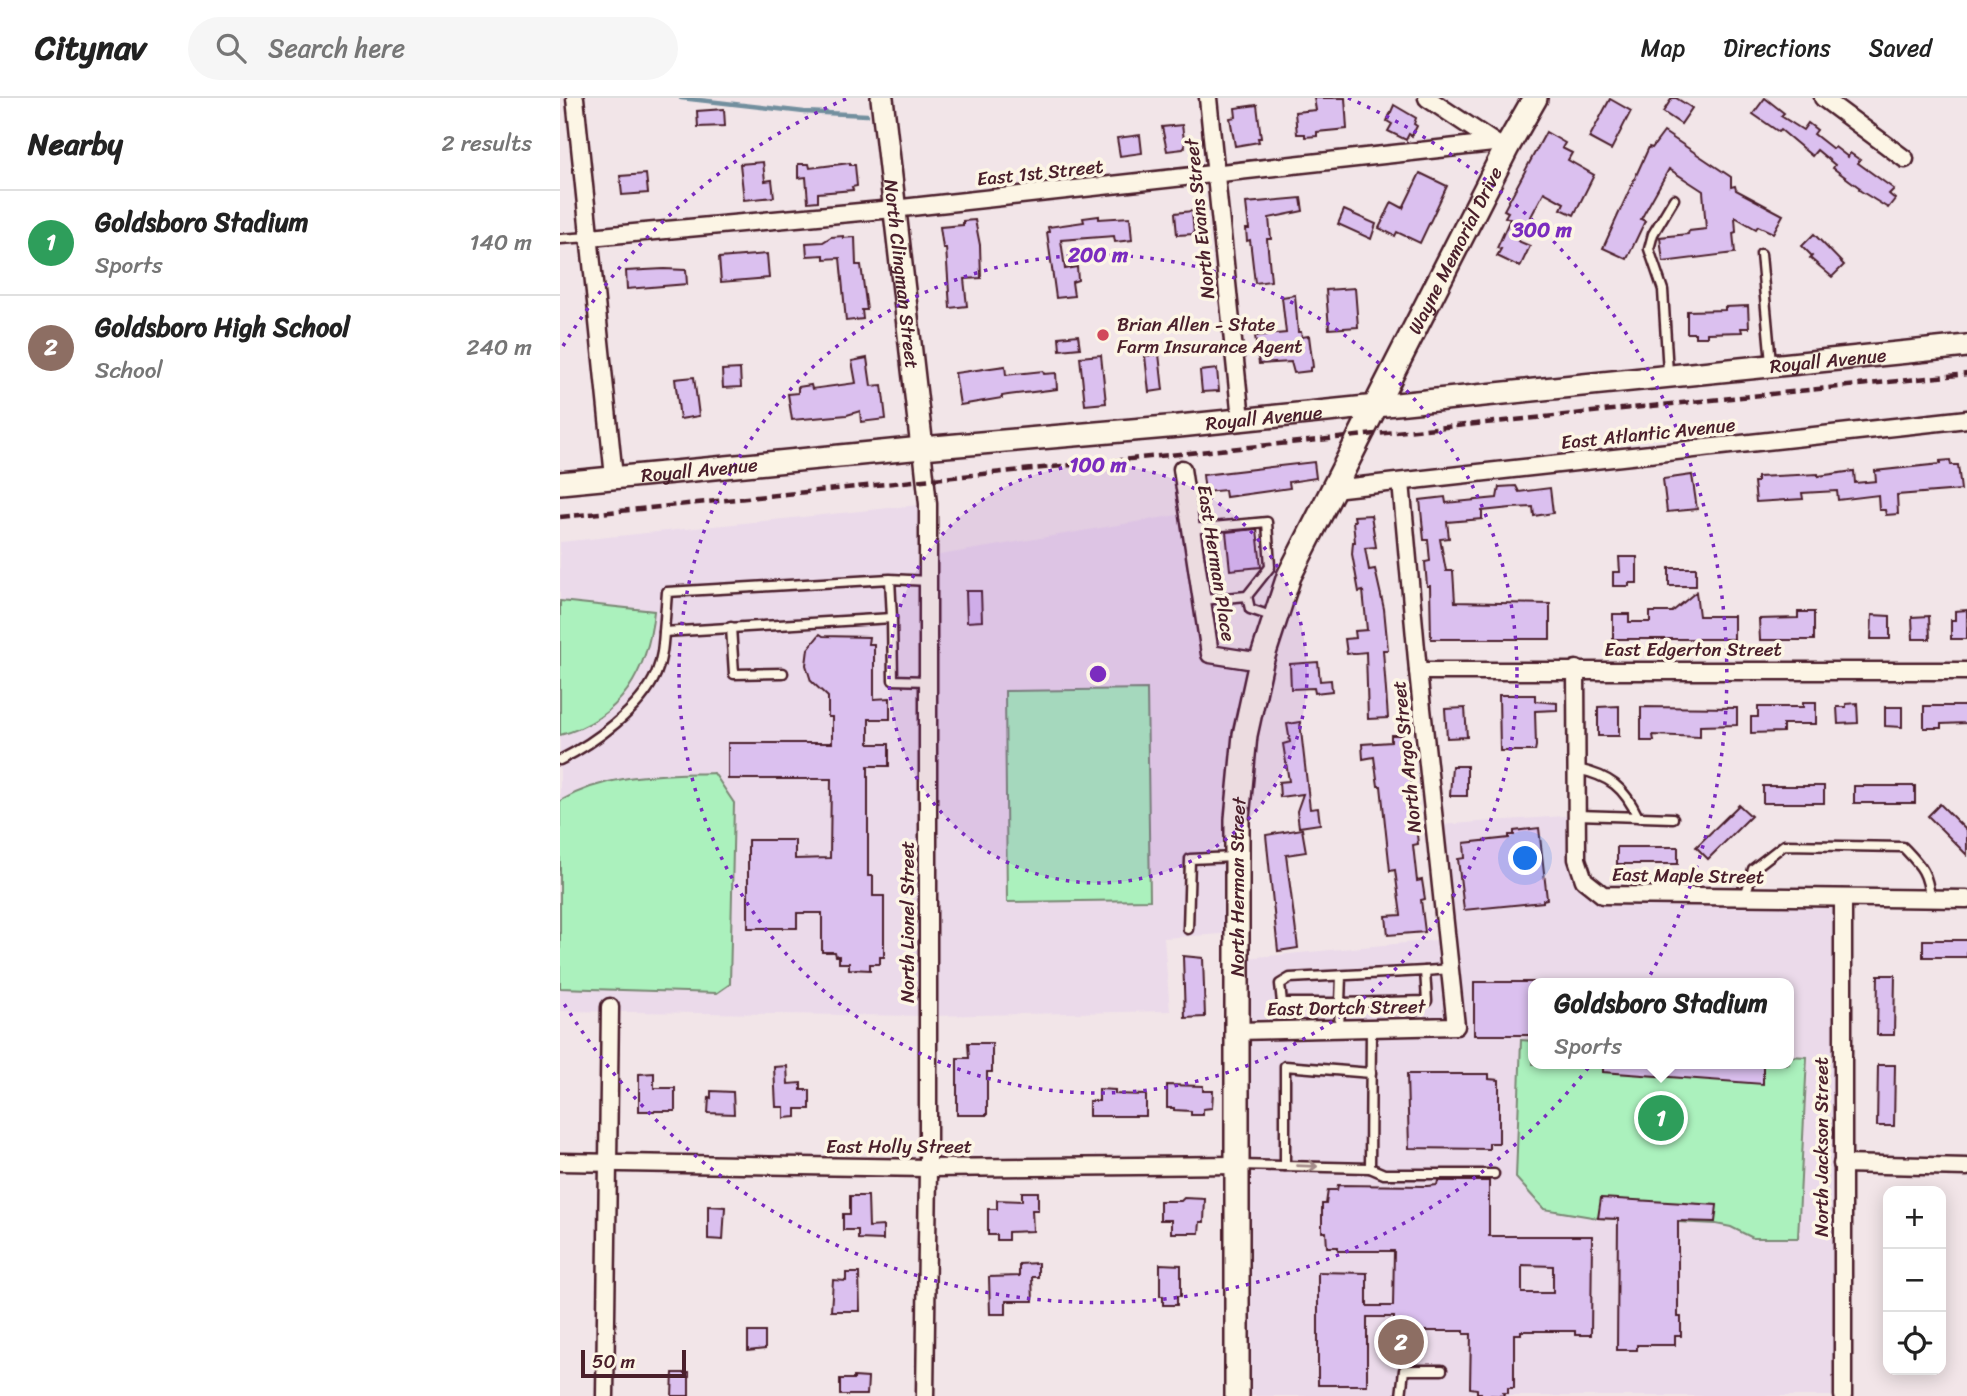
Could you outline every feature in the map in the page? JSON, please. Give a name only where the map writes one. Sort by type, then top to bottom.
[{"type":"main road","name":"Wayne Memorial Drive","points":[[1376,406],[1500,145],[1535,98]]},
{"type":"main road","name":"North Herman Street","points":[[1237,1396],[1237,819],[1245,735],[1261,662],[1289,576],[1376,406]]},
{"type":"street","points":[[575,98],[614,477]]},
{"type":"street","name":"North Clingman Street","points":[[882,98],[922,448]]},
{"type":"street","name":"North Evans Street","points":[[1208,98],[1241,419]]},
{"type":"street","points":[[1427,98],[1500,145]]},
{"type":"street","points":[[1823,98],[1905,159]]},
{"type":"street","name":"East 1st Street","points":[[590,237],[893,209],[1500,145]]},
{"type":"street","name":"Royall Avenue","points":[[560,483],[1376,406],[1967,346]]},
{"type":"street","name":"East Atlantic Avenue","points":[[1333,489],[1967,419]]},
{"type":"street","name":"North Lionel Street","points":[[922,448],[928,504],[928,1168],[925,1396]]},
{"type":"street","name":"East Herman Place","points":[[1182,469],[1210,654],[1261,662]]},
{"type":"street","name":"North Argo Street","points":[[1401,482],[1456,1026]]},
{"type":"street","name":"East Maple Street","points":[[1576,669],[1577,859],[1584,880],[1603,895],[1967,899]]},
{"type":"street","name":"East Edgerton Street","points":[[1418,671],[1967,671]]},
{"type":"street","name":"North Jackson Street","points":[[1843,898],[1843,1396]]},
{"type":"street","points":[[605,1396],[610,1007]]},
{"type":"street","name":"East Dortch Street","points":[[1238,1031],[1456,1026]]},
{"type":"street","name":"East Holly Street","points":[[560,1162],[928,1168],[1238,1165]]},
{"type":"street","points":[[1843,1164],[1967,1167]]},
{"type":"lane","points":[[1668,376],[1663,290],[1649,249],[1653,234],[1674,199]]},
{"type":"lane","points":[[560,239],[590,237]]},
{"type":"lane","points":[[1761,254],[1771,366]]},
{"type":"lane","points":[[1191,529],[1267,522],[1270,567],[1247,596],[1202,600]]},
{"type":"lane","points":[[560,760],[608,729],[638,703],[656,676],[663,652],[667,592],[890,579],[928,581]]},
{"type":"lane","points":[[890,579],[893,680],[928,681]]},
{"type":"lane","points":[[1247,596],[1250,609],[1275,617]]},
{"type":"lane","points":[[664,632],[892,618]]},
{"type":"lane","points":[[731,627],[734,674],[783,673]]},
{"type":"lane","points":[[1577,769],[1597,773],[1614,782],[1630,800],[1638,817]]},
{"type":"lane","points":[[1577,815],[1672,818]]},
{"type":"lane","points":[[1745,897],[1753,869],[1784,845],[1903,848],[1925,870],[1930,899]]},
{"type":"lane","points":[[1188,929],[1190,859],[1237,857]]},
{"type":"lane","points":[[1425,971],[1427,1001],[1282,1003],[1280,984],[1290,978],[1450,969]]},
{"type":"lane","points":[[1339,1029],[1341,976]]},
{"type":"lane","points":[[1370,1168],[1371,1028]]},
{"type":"lane","points":[[1285,1166],[1285,1066],[1371,1073]]},
{"type":"lane","points":[[1238,1165],[1370,1168],[1384,1174],[1494,1174]]},
{"type":"lane","points":[[1401,1396],[1404,1370],[1442,1370]]},
{"type":"shaded area","points":[[928,504],[928,557],[1189,513],[1210,653],[1261,662],[1236,933],[1164,938],[1170,1011],[927,1016],[560,1011],[560,542]]},
{"type":"shaded area","points":[[1577,815],[1577,859],[1603,895],[1842,898],[1842,1396],[1237,1396],[1236,959],[1447,939],[1439,825]]},
{"type":"green space","points":[[560,601],[654,611],[645,653],[628,690],[600,717],[581,728],[560,735]]},
{"type":"green space","points":[[1147,689],[1150,900],[1007,902],[1005,691]]},
{"type":"green space","points":[[714,773],[734,803],[730,984],[717,993],[560,988],[560,801],[596,785],[615,780],[654,775]]},
{"type":"green space","points":[[1521,1040],[1528,1041],[1528,1069],[1794,1069],[1794,1056],[1807,1057],[1798,1238],[1753,1238],[1731,1227],[1716,1224],[1598,1218],[1544,1209],[1516,1178]]},
{"type":"building","points":[[1314,98],[1345,98],[1347,129],[1317,132],[1317,136],[1305,137],[1305,134],[1297,134],[1295,112],[1316,110]]},
{"type":"building","points":[[1672,98],[1692,108],[1681,124],[1663,112]]},
{"type":"building","points":[[1765,98],[1784,113],[1781,116],[1803,130],[1808,123],[1817,130],[1814,134],[1833,149],[1835,147],[1848,157],[1850,153],[1860,160],[1858,163],[1894,189],[1889,194],[1895,199],[1888,208],[1859,190],[1860,188],[1833,168],[1835,165],[1817,150],[1812,156],[1781,130],[1779,132],[1753,114]]},
{"type":"building","points":[[1610,99],[1631,111],[1611,150],[1589,138]]},
{"type":"building","points":[[1257,105],[1261,138],[1258,138],[1259,142],[1235,146],[1230,118],[1236,117],[1235,108]]},
{"type":"building","points":[[1394,105],[1416,118],[1414,124],[1417,126],[1412,136],[1409,134],[1406,140],[1388,131],[1392,124],[1387,121]]},
{"type":"building","points":[[724,109],[725,126],[698,127],[697,111]]},
{"type":"building","points":[[1182,125],[1185,147],[1167,151],[1162,127]]},
{"type":"building","points":[[1546,132],[1565,143],[1562,148],[1572,153],[1568,160],[1594,175],[1574,215],[1561,209],[1564,203],[1544,192],[1518,241],[1530,246],[1520,267],[1497,256],[1501,249],[1497,248],[1510,219],[1505,217],[1508,212],[1504,210]]},
{"type":"building","points":[[1664,132],[1731,177],[1731,187],[1735,186],[1736,190],[1783,215],[1773,233],[1758,226],[1756,229],[1735,217],[1735,253],[1663,262],[1660,237],[1706,229],[1703,191],[1669,169],[1641,219],[1645,221],[1627,259],[1603,248],[1649,147],[1652,148]]},
{"type":"building","points":[[1140,135],[1142,153],[1120,156],[1117,138]]},
{"type":"building","points":[[763,162],[765,181],[772,180],[774,197],[744,200],[740,164]]},
{"type":"building","points":[[850,163],[855,165],[857,186],[852,187],[853,190],[818,193],[818,201],[808,202],[806,177],[798,178],[798,164],[809,164],[810,168]]},
{"type":"building","points":[[1420,173],[1447,186],[1420,243],[1397,232],[1395,236],[1379,228],[1392,202],[1403,208]]},
{"type":"building","points":[[646,174],[648,193],[622,195],[620,176]]},
{"type":"building","points":[[1301,198],[1303,211],[1269,218],[1271,239],[1267,239],[1271,281],[1255,283],[1250,240],[1247,241],[1246,229],[1249,229],[1246,203]]},
{"type":"building","points":[[1344,210],[1376,224],[1371,239],[1338,224]]},
{"type":"building","points":[[1192,211],[1194,234],[1177,235],[1175,213]]},
{"type":"building","points":[[1099,216],[1099,219],[1130,217],[1132,240],[1115,242],[1114,236],[1061,240],[1065,269],[1077,267],[1078,280],[1072,282],[1074,296],[1056,298],[1048,227],[1084,222],[1083,218]]},
{"type":"building","points":[[975,220],[980,245],[981,278],[964,279],[967,306],[950,308],[946,248],[943,248],[940,227],[963,225],[963,221]]},
{"type":"building","points":[[1814,234],[1844,265],[1832,277],[1810,258],[1812,256],[1802,246]]},
{"type":"building","points":[[831,237],[855,237],[856,265],[861,265],[867,310],[862,310],[863,319],[846,321],[840,258],[807,256],[806,243],[823,242]]},
{"type":"building","points":[[767,254],[769,278],[721,282],[719,258]]},
{"type":"building","points":[[686,270],[687,284],[627,289],[626,271]]},
{"type":"building","points":[[1355,288],[1358,327],[1329,329],[1326,290]]},
{"type":"building","points":[[1295,295],[1298,332],[1301,332],[1302,337],[1309,336],[1313,367],[1310,371],[1294,373],[1291,362],[1259,364],[1255,336],[1286,333],[1282,297]]},
{"type":"building","points":[[1748,306],[1749,328],[1741,328],[1742,332],[1707,333],[1707,337],[1695,337],[1695,333],[1687,333],[1687,311],[1725,310],[1725,307]]},
{"type":"building","points":[[1078,335],[1080,348],[1060,350],[1059,337]]},
{"type":"building","points":[[1159,354],[1163,390],[1149,392],[1145,356]]},
{"type":"building","points":[[1101,355],[1106,403],[1085,405],[1080,357]]},
{"type":"building","points":[[867,358],[871,386],[882,385],[886,419],[861,422],[860,411],[847,415],[792,420],[788,394],[798,393],[798,387],[811,385],[812,389],[856,383],[852,361]]},
{"type":"building","points":[[1005,366],[1006,375],[1043,371],[1044,374],[1056,373],[1057,389],[960,405],[955,373]]},
{"type":"building","points":[[740,369],[741,387],[723,388],[722,370]]},
{"type":"building","points":[[1217,369],[1219,391],[1202,392],[1200,371]]},
{"type":"building","points":[[694,377],[699,416],[680,419],[675,379]]},
{"type":"building","points":[[1950,460],[1951,465],[1958,465],[1961,490],[1897,495],[1898,514],[1886,515],[1885,510],[1879,510],[1878,495],[1838,500],[1837,491],[1802,493],[1803,499],[1756,502],[1754,482],[1757,482],[1757,477],[1818,476],[1854,471],[1855,483],[1876,481],[1875,471],[1940,464],[1940,461]]},
{"type":"building","points":[[1314,462],[1316,478],[1289,482],[1290,488],[1226,497],[1225,490],[1205,492],[1203,475]]},
{"type":"building","points":[[1692,475],[1697,509],[1667,512],[1663,479]]},
{"type":"building","points":[[1516,486],[1519,492],[1550,488],[1553,513],[1534,516],[1533,507],[1511,508],[1482,511],[1482,519],[1447,522],[1449,538],[1440,539],[1446,571],[1453,571],[1455,602],[1550,604],[1550,639],[1431,639],[1430,586],[1427,586],[1425,562],[1430,561],[1428,540],[1424,540],[1420,500],[1445,497],[1446,503],[1497,498],[1499,487]]},
{"type":"building","points":[[1371,515],[1376,547],[1365,548],[1369,570],[1375,569],[1384,609],[1388,650],[1383,650],[1388,718],[1368,719],[1366,652],[1347,654],[1345,639],[1356,638],[1355,631],[1367,630],[1363,591],[1359,592],[1352,554],[1355,542],[1353,521],[1354,516]]},
{"type":"building","points":[[1257,529],[1261,567],[1230,570],[1226,532]]},
{"type":"building","points":[[1619,557],[1637,557],[1637,583],[1613,586],[1613,572],[1620,572]]},
{"type":"building","points":[[1669,568],[1696,568],[1696,586],[1669,586]]},
{"type":"building","points":[[966,591],[981,591],[982,621],[967,622]]},
{"type":"building","points":[[1696,592],[1699,616],[1734,616],[1734,639],[1613,639],[1613,614],[1629,614],[1629,622],[1650,622],[1650,612],[1672,612]]},
{"type":"building","points":[[1967,610],[1967,639],[1951,639],[1951,620],[1955,620],[1955,611]]},
{"type":"building","points":[[1798,612],[1814,612],[1814,640],[1760,640],[1759,619],[1798,618]]},
{"type":"building","points":[[1872,615],[1890,616],[1890,639],[1871,639]]},
{"type":"building","points":[[1929,616],[1930,639],[1913,639],[1912,617]]},
{"type":"building","points":[[820,634],[869,637],[868,644],[874,644],[874,699],[890,698],[890,719],[869,719],[869,744],[889,744],[889,766],[868,766],[868,876],[873,876],[873,896],[884,896],[884,957],[880,957],[880,964],[870,964],[870,970],[849,969],[849,963],[839,963],[839,956],[836,956],[835,952],[822,952],[822,913],[797,913],[797,928],[748,928],[748,840],[795,840],[795,859],[830,858],[831,779],[728,779],[728,743],[832,743],[832,717],[828,717],[828,697],[811,681],[806,665],[808,649]]},
{"type":"building","points":[[1318,662],[1320,681],[1331,680],[1332,691],[1315,693],[1314,688],[1291,689],[1290,664]]},
{"type":"building","points":[[1499,695],[1535,695],[1535,701],[1557,703],[1557,710],[1535,711],[1535,751],[1500,751]]},
{"type":"building","points":[[1803,702],[1816,702],[1816,724],[1783,724],[1783,732],[1751,733],[1751,717],[1758,717],[1758,707],[1803,707]]},
{"type":"building","points":[[1857,703],[1858,723],[1838,724],[1837,707]]},
{"type":"building","points":[[1619,706],[1619,736],[1598,736],[1598,707]]},
{"type":"building","points":[[1924,706],[1967,706],[1967,723],[1924,728]]},
{"type":"building","points":[[1641,707],[1737,708],[1737,725],[1700,726],[1700,737],[1653,735],[1654,741],[1641,741]]},
{"type":"building","points":[[1885,707],[1902,707],[1902,727],[1885,726]]},
{"type":"building","points":[[1465,708],[1467,737],[1447,738],[1445,709]]},
{"type":"building","points":[[1300,722],[1310,809],[1318,808],[1320,824],[1299,827],[1297,811],[1303,794],[1280,797],[1279,782],[1289,781],[1283,744],[1290,742],[1287,724]]},
{"type":"building","points":[[1391,735],[1406,735],[1418,844],[1413,845],[1417,881],[1422,880],[1425,899],[1421,900],[1425,932],[1388,935],[1386,916],[1401,915],[1395,870],[1390,871],[1381,786],[1378,786],[1374,757],[1363,759],[1362,744],[1391,742]]},
{"type":"building","points":[[1452,766],[1467,766],[1467,796],[1450,796]]},
{"type":"building","points":[[1763,786],[1824,786],[1824,803],[1763,803]]},
{"type":"building","points":[[1854,786],[1915,786],[1915,803],[1854,803]]},
{"type":"building","points":[[1940,804],[1967,831],[1967,855],[1928,816]]},
{"type":"building","points":[[1739,805],[1751,816],[1708,859],[1696,847]]},
{"type":"building","points":[[1539,828],[1547,899],[1543,902],[1464,910],[1458,859],[1465,858],[1464,843],[1509,838],[1509,835],[1514,835],[1514,831]]},
{"type":"building","points":[[1302,829],[1306,852],[1286,855],[1298,948],[1278,951],[1266,835]]},
{"type":"building","points":[[1617,847],[1678,847],[1678,864],[1617,864]]},
{"type":"building","points":[[1923,940],[1967,940],[1967,957],[1923,957]]},
{"type":"building","points":[[1183,956],[1203,958],[1205,1017],[1185,1018]]},
{"type":"building","points":[[1878,975],[1895,975],[1894,1035],[1877,1035]]},
{"type":"building","points":[[1474,982],[1528,982],[1528,1035],[1474,1035]]},
{"type":"building","points":[[968,1043],[992,1043],[992,1072],[987,1072],[987,1115],[957,1115],[957,1058],[969,1058]]},
{"type":"building","points":[[1878,1065],[1895,1065],[1894,1126],[1877,1126]]},
{"type":"building","points":[[787,1066],[788,1084],[801,1083],[801,1090],[810,1090],[810,1109],[796,1109],[796,1117],[784,1118],[784,1107],[776,1107],[774,1067]]},
{"type":"building","points":[[1603,1069],[1763,1069],[1763,1084],[1603,1072]]},
{"type":"building","points":[[654,1073],[654,1088],[675,1088],[675,1111],[639,1111],[639,1074]]},
{"type":"building","points":[[1407,1074],[1489,1074],[1489,1079],[1499,1080],[1499,1143],[1489,1143],[1489,1149],[1409,1148]]},
{"type":"building","points":[[1167,1085],[1203,1086],[1203,1091],[1213,1091],[1212,1108],[1203,1109],[1203,1115],[1191,1115],[1191,1111],[1167,1108]]},
{"type":"building","points":[[1099,1089],[1115,1090],[1115,1094],[1146,1095],[1146,1116],[1089,1116],[1089,1101],[1099,1101]]},
{"type":"building","points":[[711,1091],[733,1092],[734,1114],[708,1113]]},
{"type":"building","points":[[1438,1181],[1489,1181],[1489,1236],[1592,1236],[1591,1335],[1575,1335],[1575,1331],[1521,1331],[1521,1334],[1514,1334],[1514,1388],[1508,1388],[1508,1393],[1503,1393],[1504,1396],[1481,1395],[1477,1393],[1477,1389],[1470,1388],[1471,1334],[1464,1334],[1464,1331],[1409,1331],[1409,1335],[1394,1334],[1394,1317],[1367,1317],[1367,1385],[1318,1385],[1318,1272],[1367,1273],[1367,1306],[1393,1306],[1394,1251],[1338,1251],[1338,1247],[1327,1247],[1326,1232],[1322,1232],[1322,1204],[1326,1204],[1328,1190],[1337,1190],[1338,1185],[1437,1185]],"holes":[[[1522,1265],[1553,1266],[1553,1293],[1522,1293]]]},
{"type":"building","points":[[1022,1192],[1038,1192],[1038,1210],[1032,1210],[1033,1231],[1008,1232],[1008,1240],[997,1240],[997,1235],[988,1235],[988,1209],[997,1209],[997,1200],[1022,1201]]},
{"type":"building","points":[[850,1196],[868,1196],[869,1227],[883,1226],[883,1240],[858,1239],[858,1230],[843,1230],[843,1214],[850,1214]]},
{"type":"building","points":[[1184,1198],[1205,1199],[1204,1222],[1200,1222],[1199,1233],[1171,1233],[1171,1220],[1160,1220],[1160,1201],[1181,1201]]},
{"type":"building","points":[[1601,1198],[1717,1205],[1715,1222],[1678,1221],[1678,1317],[1681,1317],[1681,1336],[1675,1336],[1675,1345],[1637,1345],[1637,1350],[1617,1350],[1618,1219],[1598,1218]]},
{"type":"building","points":[[708,1206],[725,1207],[723,1240],[708,1239]]},
{"type":"building","points":[[1038,1263],[1038,1277],[1032,1277],[1033,1301],[1006,1301],[1006,1314],[990,1314],[989,1277],[1019,1276],[1019,1264]]},
{"type":"building","points":[[1160,1264],[1181,1265],[1181,1296],[1177,1296],[1177,1305],[1163,1305],[1163,1296],[1160,1296]]},
{"type":"building","points":[[846,1273],[859,1273],[860,1311],[831,1311],[833,1280],[846,1281]]},
{"type":"building","points":[[748,1332],[765,1332],[765,1349],[748,1351]]},
{"type":"building","points":[[673,1373],[689,1373],[689,1396],[672,1396]]},
{"type":"building","points":[[868,1378],[867,1395],[840,1395],[840,1379]]},
{"type":"waterway","points":[[681,98],[804,112],[867,115]]},
{"type":"railway","points":[[560,517],[1967,374]]},
{"type":"place","name":"Brian Allen - State Farm Insurance Agent","points":[[1103,335]]},
{"type":"place","name":"Goldsboro Stadium","points":[[1661,1118]]},
{"type":"place","name":"Goldsboro High School","points":[[1401,1342]]}]
